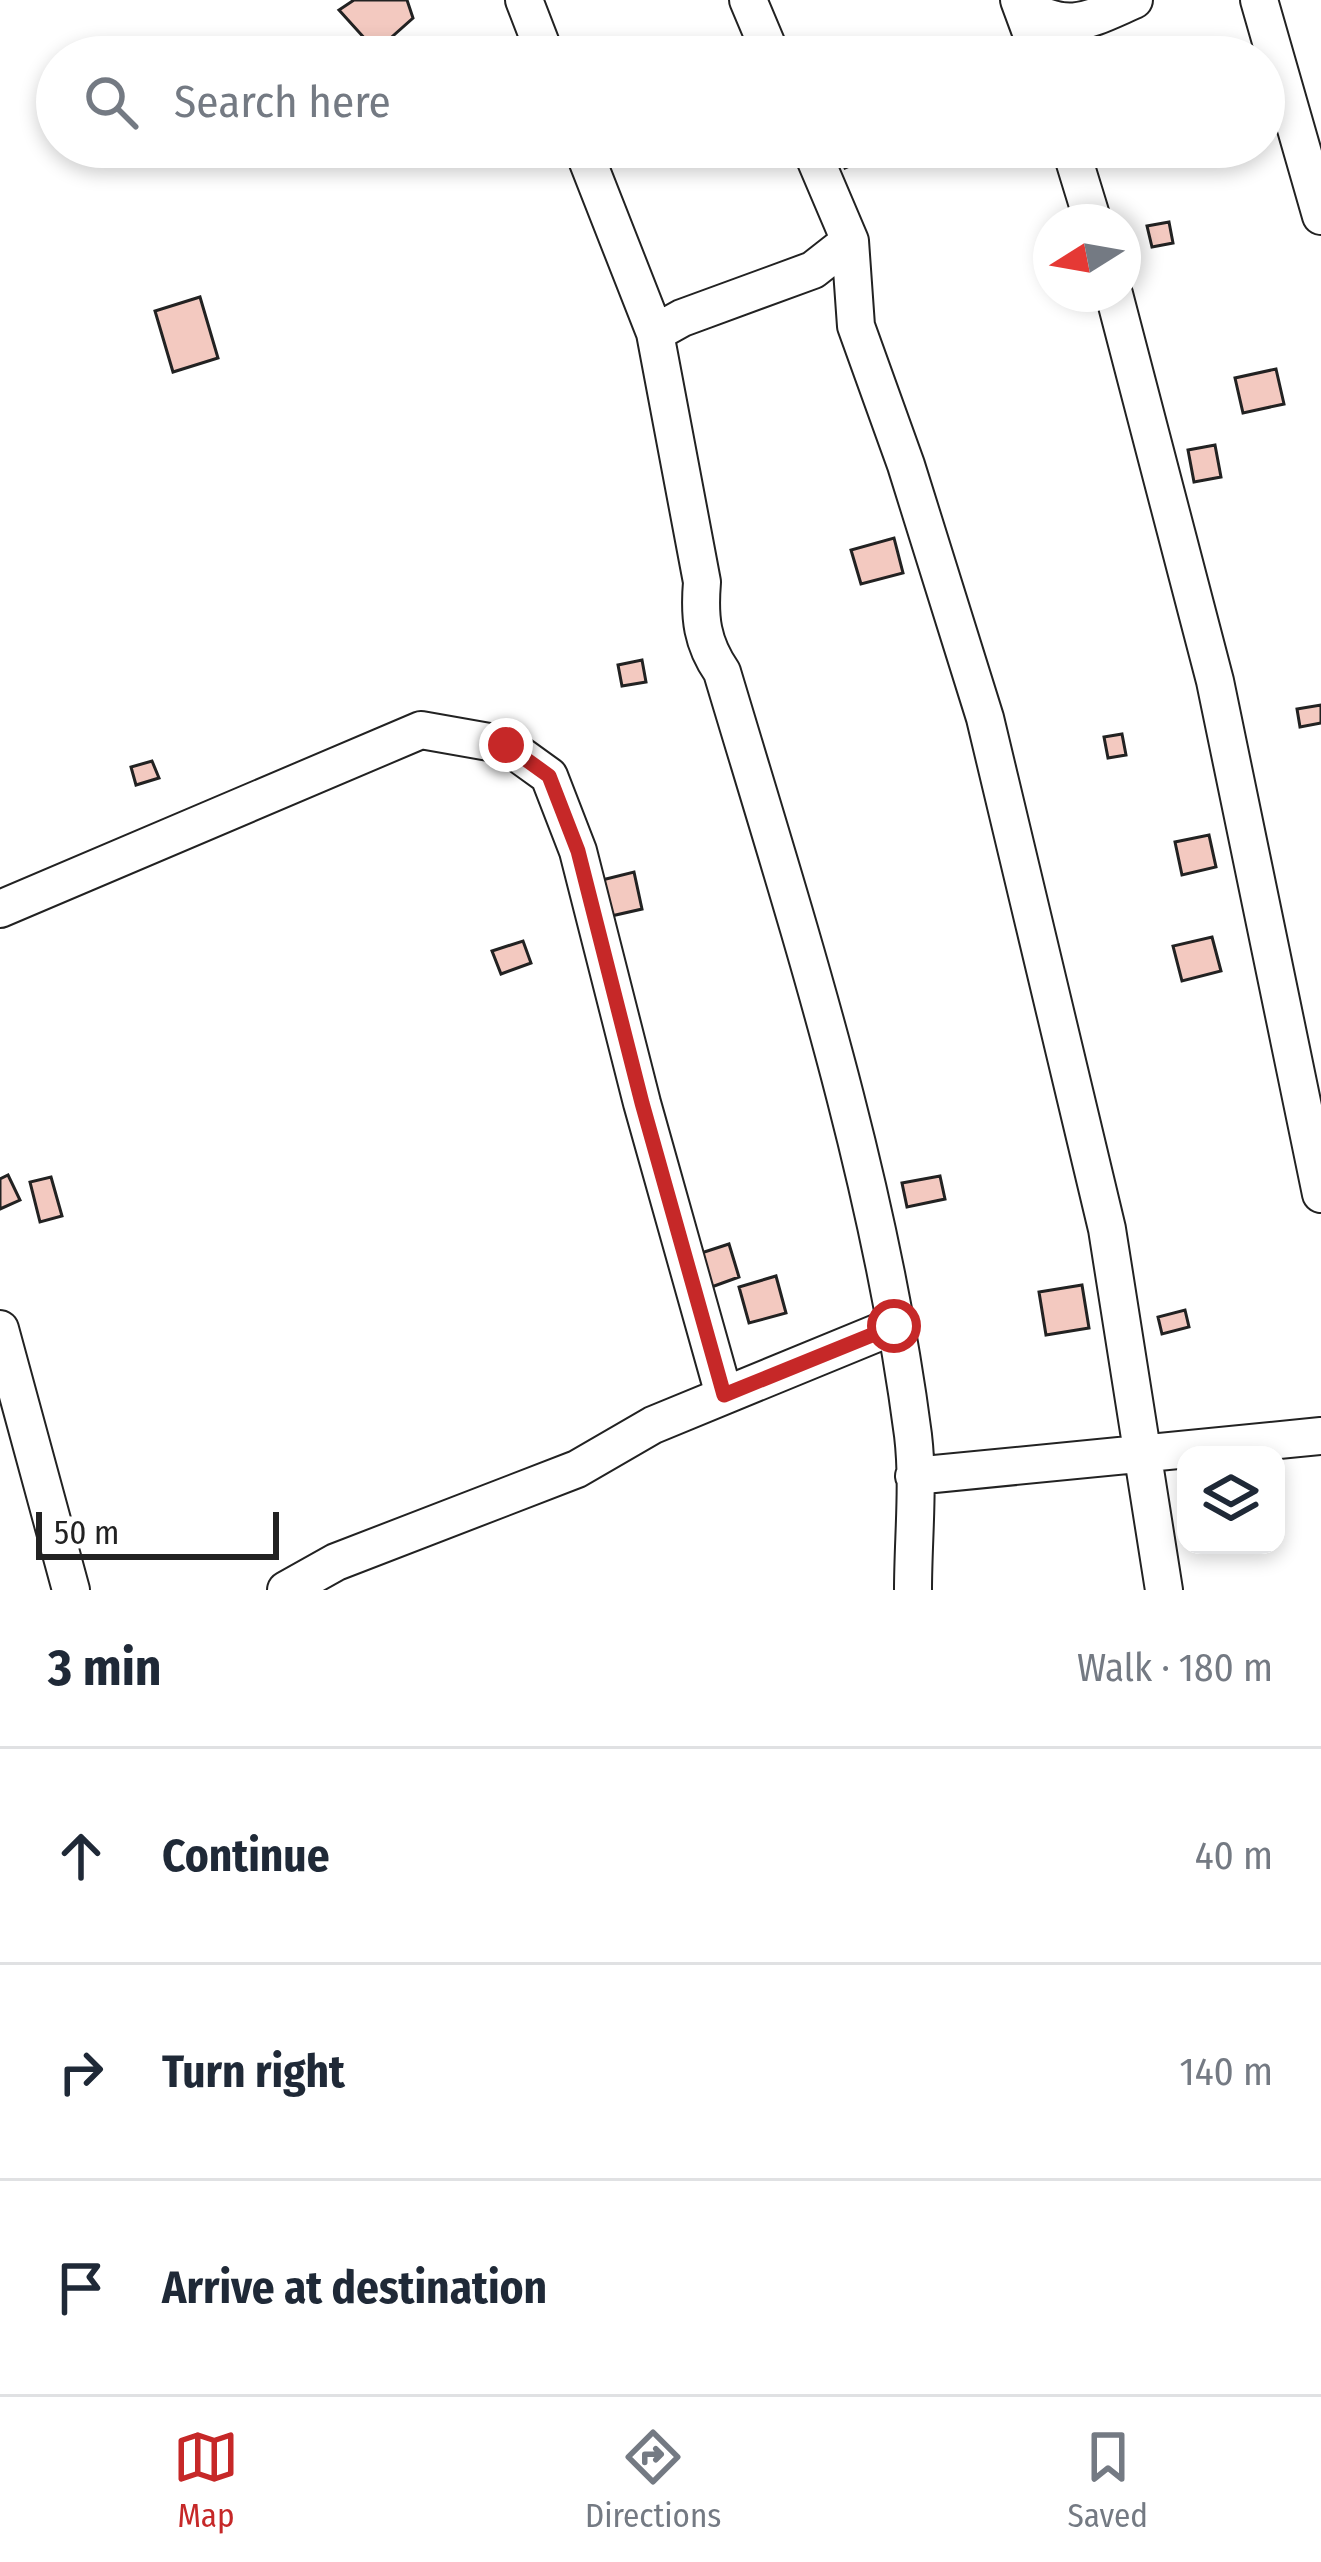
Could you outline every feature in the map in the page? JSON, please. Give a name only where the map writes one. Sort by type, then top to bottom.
[{"type":"street","points":[[524,0],[538,36]]},
{"type":"street","points":[[748,0],[763,36]]},
{"type":"street","points":[[1021,3],[1052,22],[1088,20],[1134,0]]},
{"type":"street","points":[[1259,0],[1269,36]]},
{"type":"street","points":[[1021,3],[1033,36]]},
{"type":"street","points":[[1285,91],[1321,216]]},
{"type":"street","points":[[590,168],[656,333],[702,582],[699,614],[707,650],[722,672],[840,1067],[914,1439],[913,1590]]},
{"type":"street","points":[[819,168],[850,241],[856,326],[906,465],[985,718],[1107,1229],[1164,1590]]},
{"type":"street","points":[[1077,168],[1088,204]]},
{"type":"street","points":[[656,333],[682,318],[813,270],[850,241]]},
{"type":"street","points":[[1119,312],[1215,681],[1321,1194]]},
{"type":"street","points":[[0,909],[422,730],[506,745],[549,776],[578,851],[724,1395]]},
{"type":"street","points":[[286,1590],[336,1562],[577,1469],[653,1425],[894,1326]]},
{"type":"street","points":[[0,1329],[71,1590]]},
{"type":"street","points":[[914,1475],[1321,1436]]},
{"type":"building","points":[[354,0],[407,0],[413,18],[393,36],[362,36],[339,10]]},
{"type":"building","points":[[1169,222],[1173,243],[1152,247],[1147,226]]},
{"type":"building","points":[[200,297],[218,358],[173,372],[155,311]]},
{"type":"building","points":[[1276,369],[1284,404],[1243,413],[1235,378]]},
{"type":"building","points":[[1215,445],[1221,477],[1194,482],[1188,450]]},
{"type":"building","points":[[894,538],[903,573],[861,584],[851,550]]},
{"type":"building","points":[[642,660],[646,682],[622,686],[618,665]]},
{"type":"building","points":[[1321,705],[1321,723],[1300,727],[1297,709]]},
{"type":"building","points":[[1122,734],[1126,755],[1108,758],[1104,737]]},
{"type":"building","points":[[152,761],[159,778],[136,785],[131,767]]},
{"type":"building","points":[[1209,835],[1216,867],[1182,875],[1175,842]]},
{"type":"building","points":[[634,872],[642,909],[598,919],[602,880]]},
{"type":"building","points":[[1212,937],[1221,971],[1182,981],[1173,946]]},
{"type":"building","points":[[523,941],[531,963],[501,974],[492,951]]},
{"type":"building","points":[[8,1175],[20,1200],[0,1209],[0,1179]]},
{"type":"building","points":[[940,1176],[945,1199],[907,1207],[902,1183]]},
{"type":"building","points":[[51,1177],[62,1216],[40,1222],[30,1182]]},
{"type":"building","points":[[729,1244],[739,1277],[706,1289],[695,1255]]},
{"type":"building","points":[[776,1276],[786,1313],[749,1323],[739,1287]]},
{"type":"building","points":[[1082,1285],[1089,1328],[1046,1335],[1039,1292]]},
{"type":"building","points":[[1185,1310],[1189,1327],[1162,1334],[1158,1317]]},
{"type":"route","points":[[506,745],[549,776],[578,851],[724,1395],[894,1326]]}]
